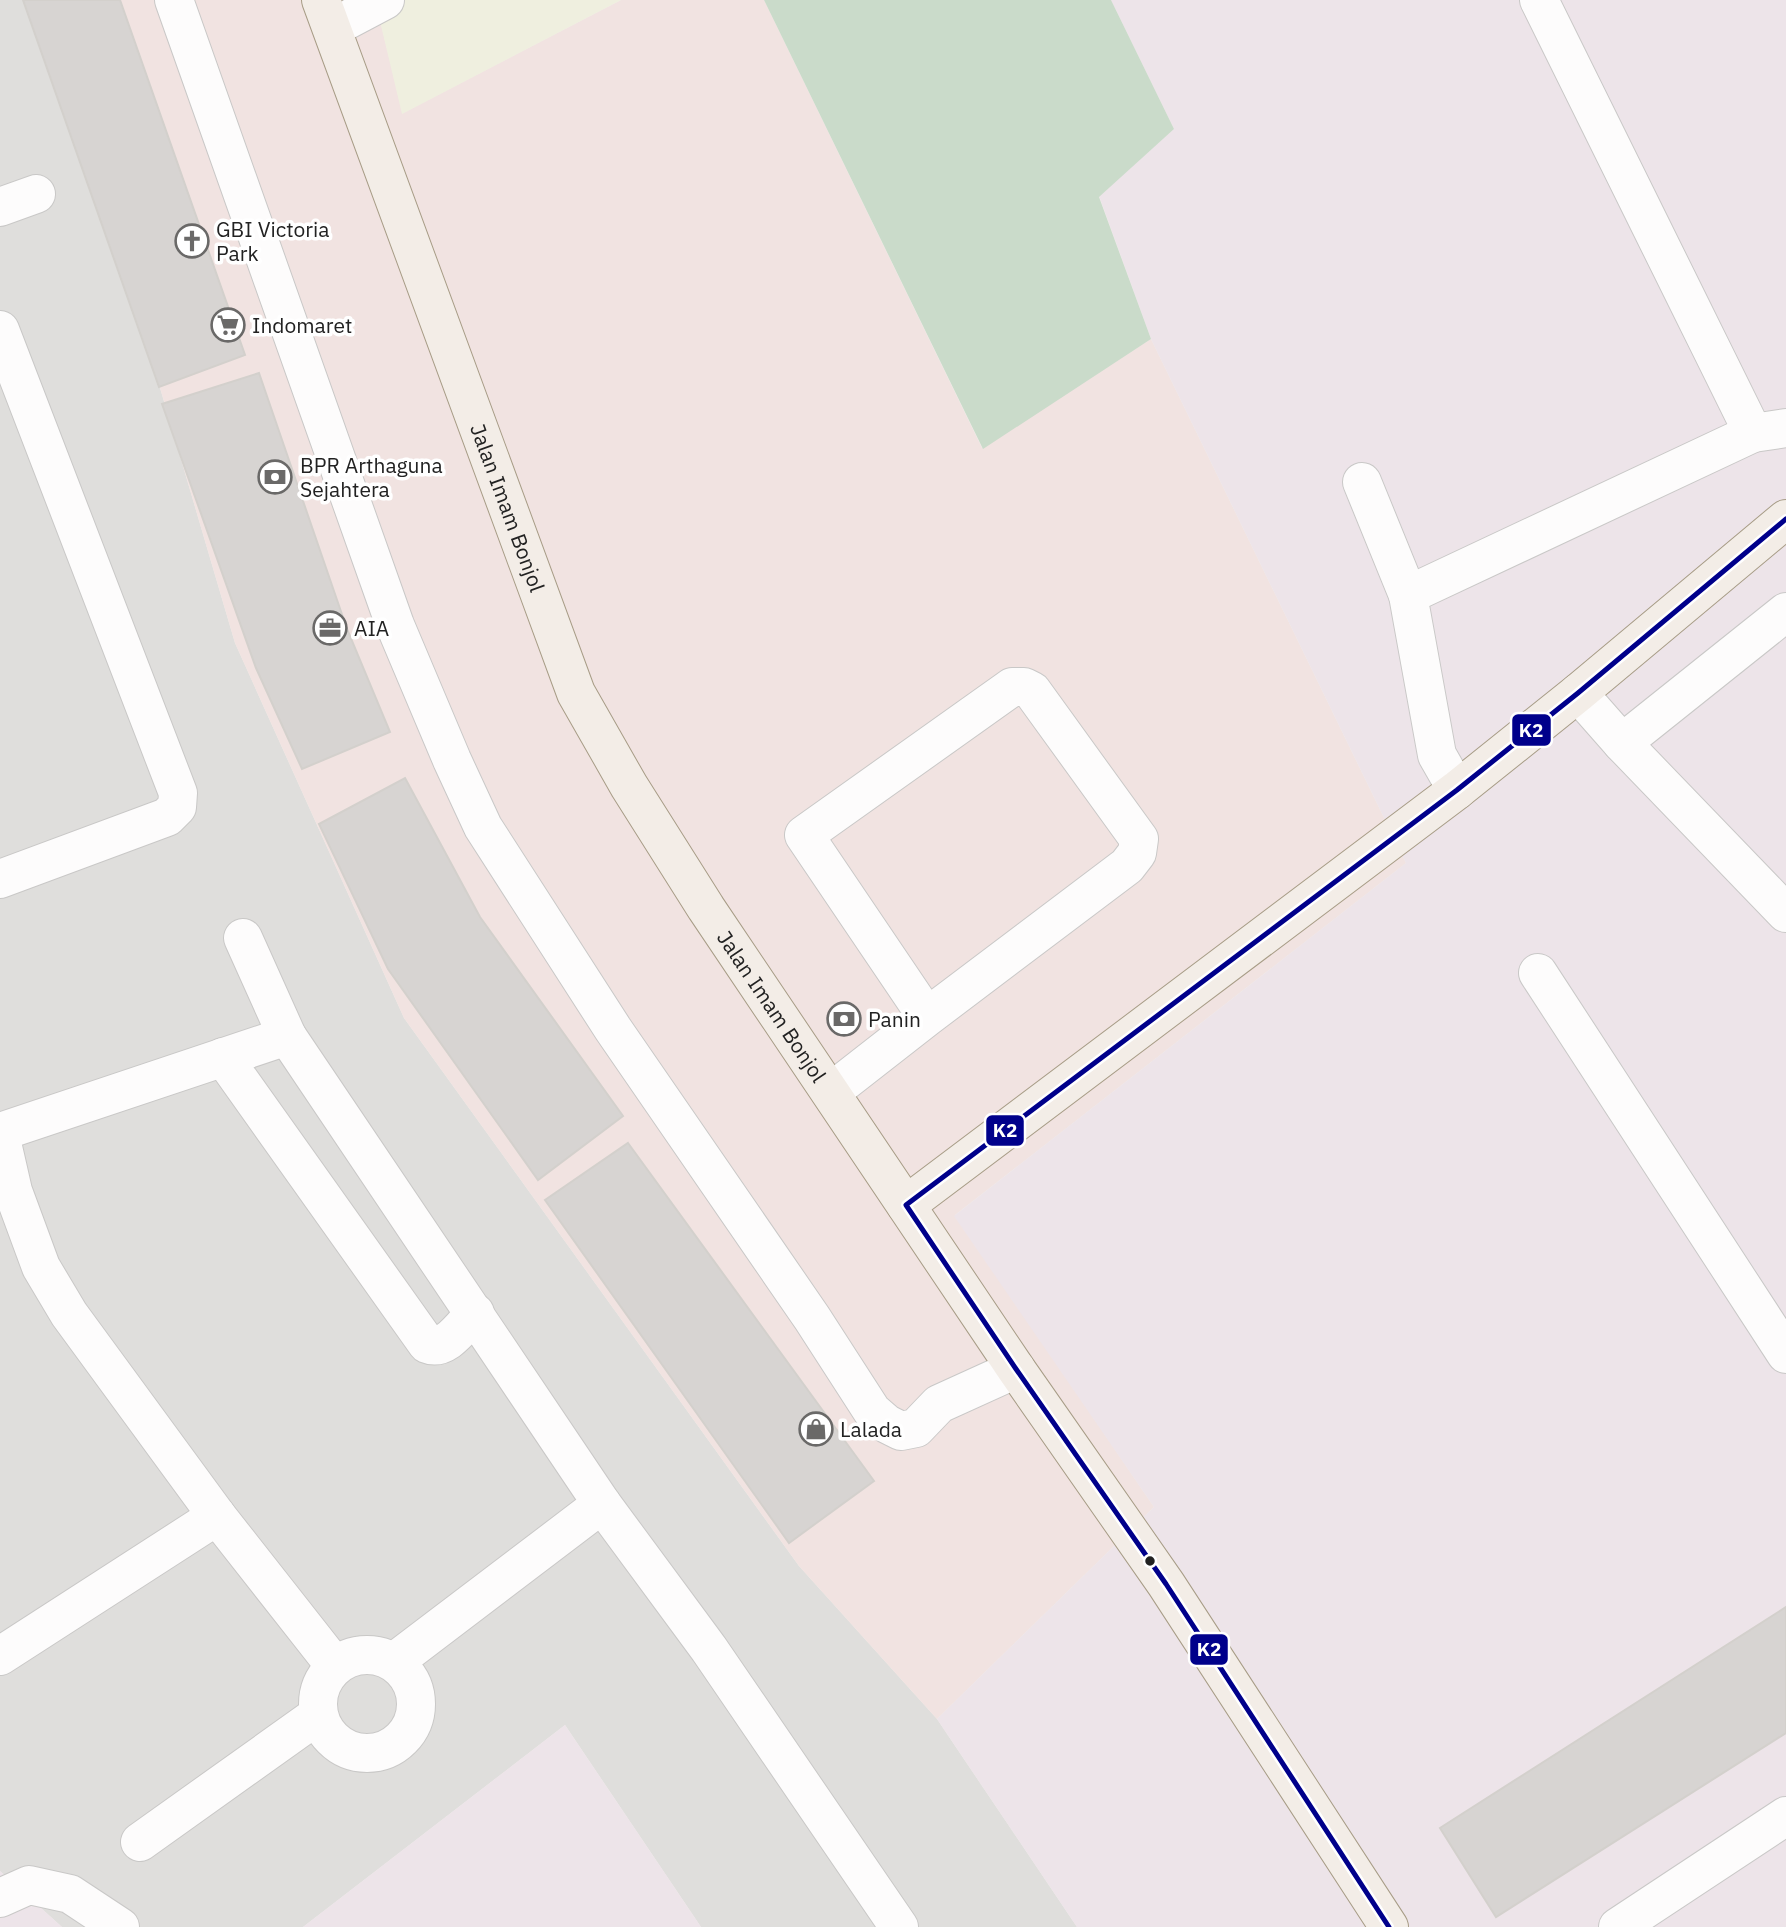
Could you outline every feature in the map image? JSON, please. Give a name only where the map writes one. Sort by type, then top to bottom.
[{"type":"main road","name":"Jalan Imam Bonjol","points":[[327,14],[576,693],[629,786],[706,908],[1016,1369],[1166,1584],[1389,1927]]},
{"type":"main road","points":[[906,1205],[1457,790],[1578,694],[1786,519]]},
{"type":"street","points":[[174,0],[395,625],[483,827],[613,1029],[812,1318],[872,1411],[887,1424],[901,1431],[916,1428],[939,1405],[1016,1369]]},
{"type":"street","points":[[327,14],[385,0]]},
{"type":"street","points":[[1408,594],[1770,431],[1539,0]]},
{"type":"street","points":[[0,207],[36,194]]},
{"type":"street","points":[[0,330],[178,793],[177,807],[167,817],[0,879]]},
{"type":"street","points":[[1362,482],[1408,594],[1437,755],[1457,790]]},
{"type":"street","points":[[1622,743],[1786,612]]},
{"type":"street","points":[[831,1092],[1127,866],[1137,853],[1139,839],[1032,691],[1024,687],[1012,687],[804,835],[927,1017]]},
{"type":"street","points":[[1578,694],[1786,913]]},
{"type":"street","points":[[243,938],[287,1036],[602,1504],[709,1648],[899,1927]]},
{"type":"street","points":[[1538,973],[1786,1353]]},
{"type":"street","points":[[287,1036],[0,1133],[13,1191],[41,1267],[69,1314],[217,1516],[335,1666]]},
{"type":"street","points":[[223,1057],[426,1345],[444,1345],[475,1313]]},
{"type":"street","points":[[394,1662],[602,1504]]},
{"type":"street","points":[[1,1654],[217,1516]]},
{"type":"street","points":[[374,1655],[394,1662],[411,1679],[417,1703],[412,1727],[396,1745],[373,1754],[349,1752],[329,1737],[318,1715],[320,1688],[335,1666],[354,1656],[374,1655]]},
{"type":"street","points":[[140,1843],[318,1715]]},
{"type":"street","points":[[1618,1927],[1786,1816]]},
{"type":"street","points":[[0,1898],[29,1885],[70,1894],[120,1927]]},
{"type":"shaded area","points":[[0,0],[46,0],[235,643],[404,1018],[799,1566],[937,1719],[1077,1927],[701,1927],[565,1725],[303,1927],[62,1927],[0,1871]]},
{"type":"shaded area","points":[[46,0],[375,0],[403,113],[621,0],[764,0],[982,448],[1151,339],[1406,863],[955,1215],[1154,1507],[937,1719],[799,1566],[404,1018],[235,643]]},
{"type":"shaded area","points":[[1111,0],[1786,0],[1786,1927],[1077,1927],[937,1719],[1154,1507],[954,1216],[1406,863],[1151,339],[1099,196],[1174,129]]},
{"type":"shaded area","points":[[565,1725],[701,1927],[303,1927]]},
{"type":"shaded area","points":[[0,1871],[62,1927],[0,1927]]},
{"type":"green space","points":[[375,0],[621,0],[402,114]]},
{"type":"green space","points":[[764,0],[1111,0],[1174,129],[1099,197],[1151,339],[983,449]]},
{"type":"building","points":[[23,0],[120,0],[245,355],[159,387]]},
{"type":"building","points":[[259,373],[347,629],[390,732],[302,769],[256,668],[162,404]]},
{"type":"building","points":[[405,778],[480,917],[623,1116],[538,1180],[388,969],[319,824]]},
{"type":"building","points":[[628,1143],[874,1481],[789,1543],[545,1200]]},
{"type":"building","points":[[1786,1607],[1786,1733],[1496,1917],[1440,1828]]},
{"type":"transit line","name":"K2","points":[[1389,1927],[1166,1584],[906,1205],[1457,790],[1786,519]]},
{"type":"place","name":"GBI Victoria Park","points":[[192,241]]},
{"type":"place","name":"Indomaret","points":[[228,325]]},
{"type":"place","name":"BPR Arthaguna Sejahtera","points":[[275,477]]},
{"type":"place","name":"AIA","points":[[330,628]]},
{"type":"place","name":"Panin","points":[[844,1019]]},
{"type":"place","name":"Lalada","points":[[816,1429]]}]
